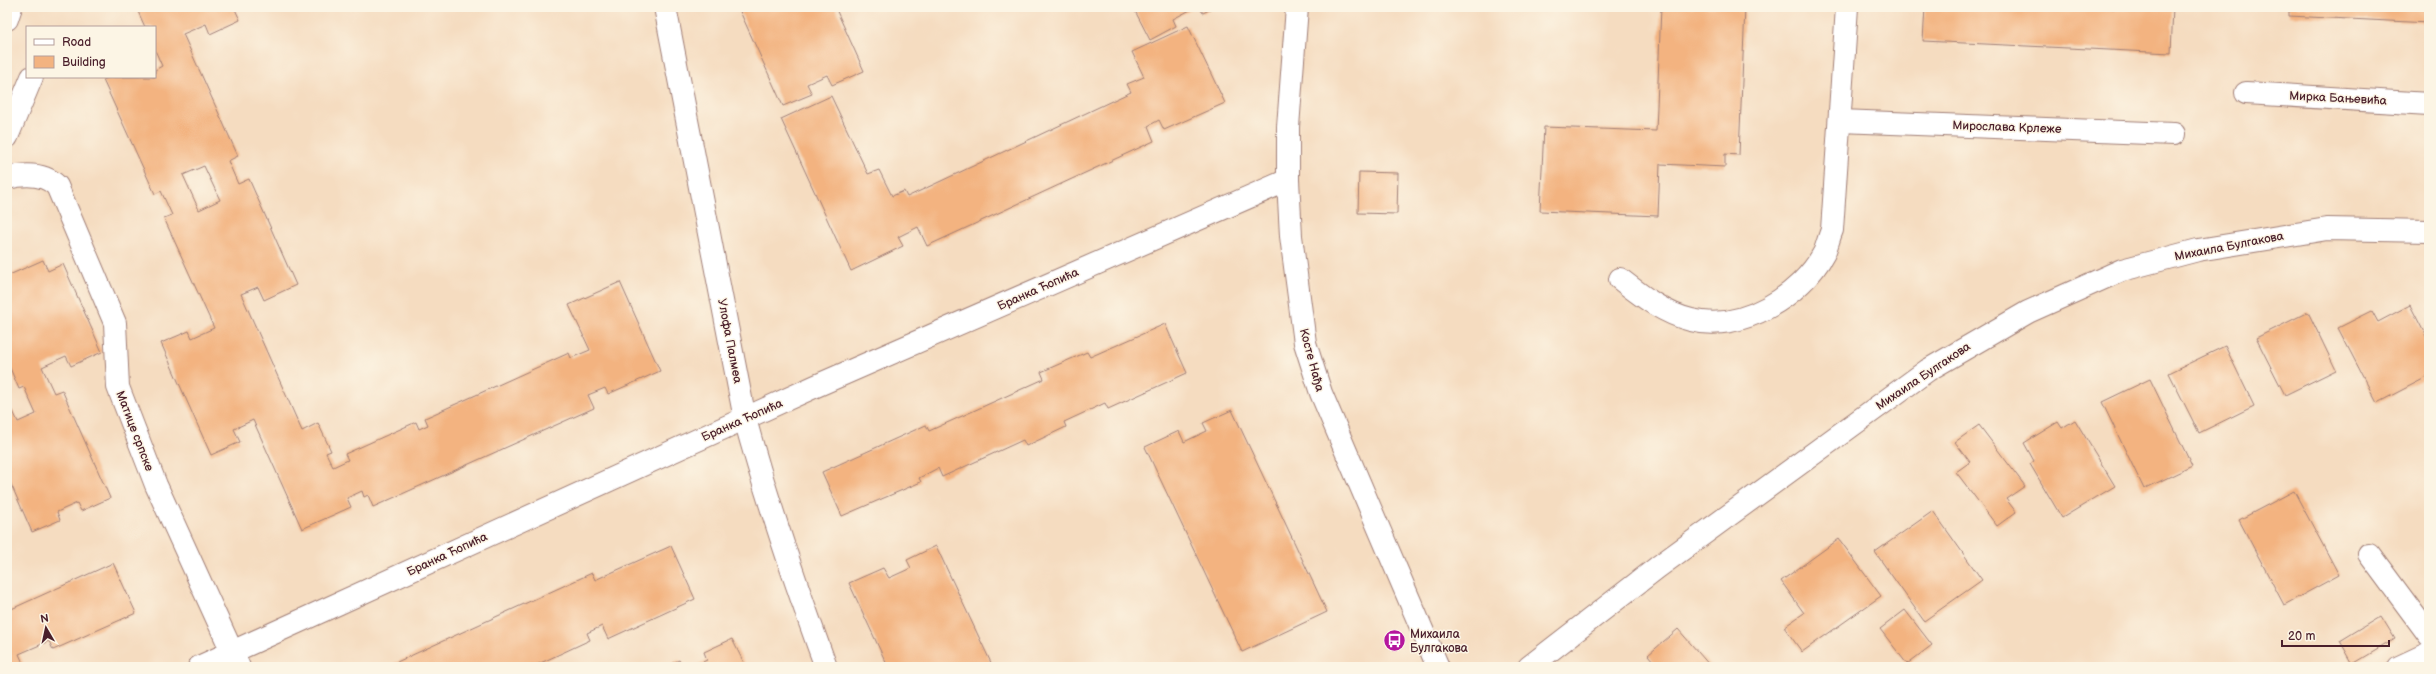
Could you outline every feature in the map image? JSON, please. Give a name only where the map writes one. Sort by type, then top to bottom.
[{"type":"street","points":[[7,19],[11,7]]},
{"type":"street","name":"Улофа Палмеа","points":[[666,7],[745,419],[759,471],[790,568],[826,667]]},
{"type":"street","name":"Косте Нађа","points":[[1297,7],[1288,127],[1288,180],[1291,236],[1305,343],[1321,393],[1438,667]]},
{"type":"street","points":[[1620,279],[1666,312],[1692,321],[1718,322],[1743,317],[1768,307],[1791,293],[1824,253],[1832,230],[1847,7]]},
{"type":"street","points":[[7,137],[32,78]]},
{"type":"street","name":"Мирка Бањевића","points":[[2246,93],[2429,104]]},
{"type":"street","name":"Мирослава Крлеже","points":[[1840,121],[2174,134]]},
{"type":"street","name":"Матице српске","points":[[7,178],[29,175],[51,179],[57,186],[115,323],[118,388],[156,485],[236,660]]},
{"type":"street","name":"Бранка Ћопића","points":[[199,667],[236,660],[745,419],[1288,180]]},
{"type":"street","name":"Михаила Булгакова","points":[[1529,667],[1658,567],[1928,370],[2028,312],[2122,270],[2198,250],[2327,229],[2429,231]]},
{"type":"street","points":[[2369,554],[2429,635]]},
{"type":"street","points":[[2399,667],[2429,653]]},
{"type":"building","points":[[136,7],[234,7],[240,20],[210,34],[206,24],[183,34],[238,156],[228,161],[238,184],[249,179],[296,285],[264,300],[258,287],[241,294],[302,431],[318,423],[331,451],[326,453],[333,467],[348,460],[345,454],[416,422],[419,429],[428,425],[425,418],[569,353],[571,358],[590,350],[569,305],[620,282],[660,371],[608,394],[605,388],[588,395],[594,408],[373,507],[368,495],[364,497],[362,491],[347,498],[351,507],[302,529],[253,420],[234,429],[240,442],[211,455],[161,343],[189,331],[192,338],[214,328],[164,218],[172,215],[161,191],[155,194],[103,80],[108,78],[156,78],[156,69],[162,66],[156,52],[156,26],[145,26]],"holes":[[[204,166],[220,200],[199,210],[183,175]]]},
{"type":"building","points":[[738,7],[835,7],[864,71],[832,85],[827,75],[807,84],[812,94],[783,106]]},
{"type":"building","points":[[1133,7],[1196,7],[1173,19],[1176,26],[1150,40]]},
{"type":"building","points":[[1199,7],[1215,7],[1203,13]]},
{"type":"building","points":[[1661,7],[1745,7],[1739,155],[1725,154],[1725,167],[1660,164],[1658,216],[1540,211],[1544,127],[1656,131]]},
{"type":"building","points":[[1925,7],[2095,7],[2127,10],[2128,7],[2173,7],[2171,53],[1923,41]]},
{"type":"building","points":[[2289,7],[2429,7],[2429,23],[2289,16]]},
{"type":"building","points":[[1188,26],[1225,103],[1164,130],[1159,120],[1148,126],[1154,141],[927,246],[918,227],[898,237],[903,246],[851,271],[781,119],[831,96],[868,174],[879,170],[892,196],[904,191],[907,197],[1131,92],[1127,84],[1144,77],[1132,52]]},
{"type":"building","points":[[1359,172],[1398,173],[1397,214],[1358,213]]},
{"type":"building","points":[[43,260],[48,271],[63,264],[102,352],[71,366],[66,356],[42,367],[54,393],[62,390],[110,498],[81,511],[77,503],[57,512],[60,520],[32,532],[7,475],[7,413],[13,411],[18,422],[36,414],[24,387],[19,389],[7,361],[7,276]]},
{"type":"building","points":[[2410,305],[2429,342],[2429,376],[2377,403],[2338,328],[2372,311],[2378,322]]},
{"type":"building","points":[[2308,312],[2336,370],[2285,395],[2256,338]]},
{"type":"building","points":[[1165,324],[1187,373],[1108,409],[1105,403],[1064,422],[1066,427],[1026,446],[1023,440],[942,477],[938,468],[919,478],[921,482],[842,516],[822,472],[926,425],[929,431],[1044,379],[1041,372],[1087,352],[1090,357]]},
{"type":"building","points":[[2225,346],[2254,406],[2199,433],[2169,373]]},
{"type":"building","points":[[2150,379],[2192,466],[2144,489],[2102,402]]},
{"type":"building","points":[[1232,410],[1327,612],[1242,652],[1145,447],[1179,431],[1184,442],[1207,431],[1203,423]]},
{"type":"building","points":[[2075,420],[2115,486],[2062,518],[2030,464],[2034,461],[2024,443],[2058,422],[2062,428]]},
{"type":"building","points":[[1979,425],[2025,486],[2006,499],[2016,512],[1997,526],[1956,472],[1970,462],[1955,442]]},
{"type":"building","points":[[2294,491],[2339,575],[2284,605],[2239,520]]},
{"type":"building","points":[[1933,511],[1982,580],[1924,621],[1875,552]]},
{"type":"building","points":[[1839,539],[1881,596],[1802,652],[1784,627],[1804,613],[1781,581]]},
{"type":"building","points":[[671,546],[695,599],[608,639],[602,626],[587,633],[590,640],[532,667],[386,667],[592,573],[595,580]]},
{"type":"building","points":[[936,546],[993,667],[888,667],[849,583],[883,568],[889,578],[911,568],[907,560]]},
{"type":"building","points":[[113,563],[136,613],[53,650],[49,641],[19,654],[23,663],[14,667],[7,667],[7,611]]},
{"type":"building","points":[[1905,610],[1932,645],[1907,664],[1880,629]]},
{"type":"building","points":[[2381,616],[2395,639],[2353,664],[2340,641]]},
{"type":"building","points":[[1678,629],[1711,667],[1658,667],[1648,655]]},
{"type":"building","points":[[732,639],[746,667],[692,667],[707,660],[704,652]]},
{"type":"building","points":[[679,660],[683,667],[665,667]]},
{"type":"place","name":"Михаила Булгакова","points":[[1394,641]]}]
